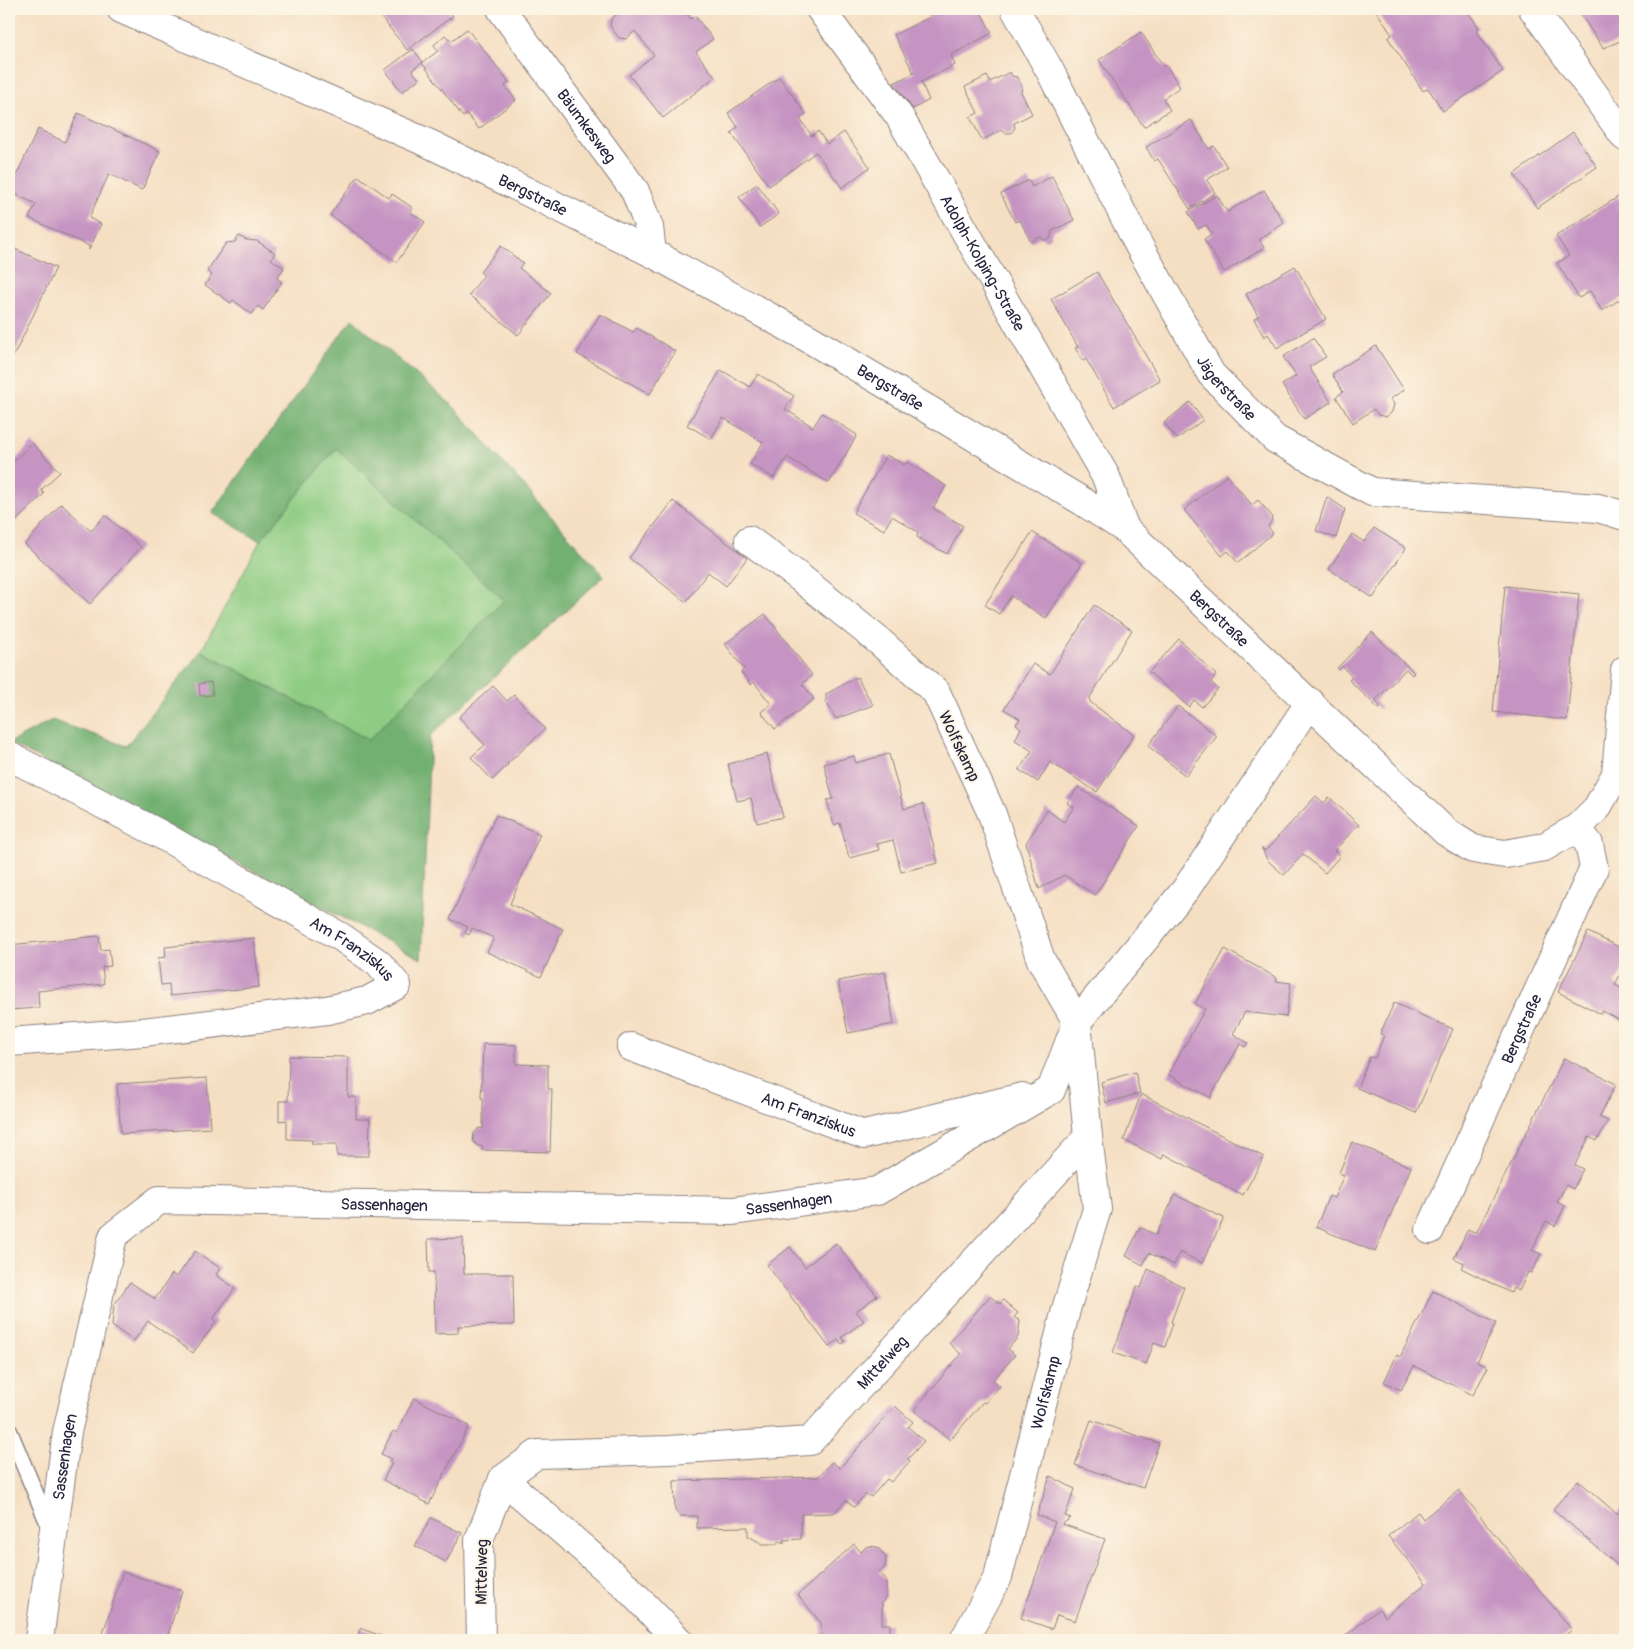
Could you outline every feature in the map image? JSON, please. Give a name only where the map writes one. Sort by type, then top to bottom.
[{"type":"street","name":"Bergstraße","points":[[121,9],[430,144],[652,253],[817,344],[1082,501],[1125,529],[1446,832],[1473,849],[1505,854],[1544,847],[1577,828],[1597,808],[1616,774],[1625,670]]},
{"type":"street","name":"Bäumkesweg","points":[[501,9],[635,191],[649,227],[652,253]]},
{"type":"street","name":"Adolph-Kolping-Straße","points":[[820,9],[899,116],[1106,477],[1125,529]]},
{"type":"street","name":"Jägerstraße","points":[[1015,9],[1050,71],[1138,244],[1211,374],[1275,439],[1372,492],[1598,508],[1625,516]]},
{"type":"street","points":[[1533,9],[1624,133]]},
{"type":"street","name":"Wolfskamp","points":[[749,540],[798,576],[880,642],[936,692],[992,814],[1041,960],[1076,1022]]},
{"type":"street","points":[[1050,1090],[1076,1022],[1186,889],[1310,702]]},
{"type":"street","name":"Am Franziskus","points":[[9,756],[158,833],[341,937],[378,963],[397,986],[367,1001],[327,1010],[143,1032],[9,1042]]},
{"type":"street","name":"Bergstraße","points":[[1430,1230],[1594,868],[1589,844],[1577,828]]},
{"type":"street","points":[[1076,1022],[1088,1138]]},
{"type":"street","name":"Am Franziskus","points":[[631,1047],[864,1135],[1050,1090]]},
{"type":"street","name":"Sassenhagen","points":[[38,1640],[67,1432],[113,1236],[159,1200],[733,1211],[877,1191],[1050,1090]]},
{"type":"street","name":"Wolfskamp","points":[[964,1640],[998,1577],[1067,1306],[1097,1208],[1088,1138]]},
{"type":"street","name":"Mittelweg","points":[[481,1640],[479,1540],[503,1479],[537,1454],[669,1450],[810,1442],[1088,1138]]},
{"type":"street","points":[[503,1479],[625,1585],[678,1640]]},
{"type":"lane","points":[[9,1430],[54,1536]]},
{"type":"green space","points":[[352,319],[454,407],[604,576],[430,736],[421,959],[9,743],[52,720],[126,746],[201,651],[369,740],[504,600],[336,448],[260,541],[212,513]]},
{"type":"green space","points":[[336,448],[505,600],[369,740],[201,651],[260,541]]},
{"type":"building","points":[[375,9],[447,9],[453,16],[407,50]]},
{"type":"building","points":[[620,9],[683,9],[691,19],[695,16],[713,39],[696,52],[715,77],[663,118],[629,75],[654,55],[635,31],[626,39],[619,38],[610,26],[611,19],[620,12]]},
{"type":"building","points":[[937,9],[979,9],[992,33],[951,55],[955,65],[921,82],[929,100],[913,109],[894,83],[914,73],[894,35],[930,17],[929,13]]},
{"type":"building","points":[[1375,9],[1466,9],[1479,28],[1476,30],[1503,71],[1443,111],[1428,88],[1423,91],[1388,38],[1392,35]]},
{"type":"building","points":[[1577,9],[1625,9],[1625,39],[1603,48]]},
{"type":"building","points":[[467,29],[509,82],[505,86],[516,100],[479,129],[467,114],[463,117],[422,63],[438,51],[434,45],[445,35],[451,41]]},
{"type":"building","points":[[1141,32],[1180,87],[1163,99],[1170,110],[1144,127],[1099,60]]},
{"type":"building","points":[[413,49],[423,62],[412,70],[419,79],[402,92],[385,70]]},
{"type":"building","points":[[1010,72],[1012,76],[1017,77],[1022,87],[1021,92],[1032,114],[1014,123],[1015,128],[1011,133],[1005,133],[1002,130],[982,140],[970,117],[978,113],[965,87],[987,76],[990,82]]},
{"type":"building","points":[[779,77],[806,114],[800,119],[812,136],[818,131],[827,144],[844,132],[870,167],[842,188],[816,152],[769,186],[731,133],[738,127],[728,113]]},
{"type":"building","points":[[78,113],[160,151],[142,190],[109,174],[89,218],[101,224],[89,250],[89,246],[29,218],[36,204],[9,191],[38,129],[65,142]]},
{"type":"building","points":[[1191,120],[1209,149],[1214,146],[1227,167],[1207,180],[1215,193],[1190,209],[1158,159],[1154,161],[1146,147]]},
{"type":"building","points":[[1573,132],[1597,167],[1537,208],[1514,174]]},
{"type":"building","points":[[358,176],[389,198],[392,194],[413,208],[410,212],[425,222],[397,262],[330,215]]},
{"type":"building","points":[[1052,176],[1074,220],[1052,231],[1050,239],[1045,240],[1040,237],[1031,242],[1020,220],[1015,222],[1001,194],[1029,180],[1032,187]]},
{"type":"building","points":[[757,184],[779,214],[760,227],[739,197]]},
{"type":"building","points":[[1264,190],[1284,223],[1259,239],[1264,248],[1224,272],[1204,239],[1212,234],[1206,225],[1198,229],[1188,212],[1217,195],[1227,212]]},
{"type":"building","points":[[1618,197],[1625,209],[1625,296],[1602,311],[1590,291],[1579,298],[1557,263],[1569,256],[1556,236]]},
{"type":"building","points":[[239,236],[246,240],[257,241],[275,253],[271,259],[284,268],[277,278],[282,282],[263,310],[258,306],[252,314],[233,300],[231,303],[205,285],[212,275],[207,271],[226,243],[235,242]]},
{"type":"building","points":[[9,246],[56,268],[13,357],[9,355]]},
{"type":"building","points":[[501,246],[523,263],[519,268],[551,293],[518,335],[469,295],[484,275],[480,272]]},
{"type":"building","points":[[1295,266],[1326,319],[1277,348],[1268,334],[1264,337],[1254,319],[1258,316],[1246,294]]},
{"type":"building","points":[[1097,272],[1160,380],[1114,407],[1086,359],[1083,361],[1075,348],[1078,347],[1051,299]]},
{"type":"building","points":[[600,314],[633,332],[637,328],[675,351],[650,394],[577,354]]},
{"type":"building","points":[[1313,338],[1326,357],[1309,367],[1331,402],[1304,419],[1282,385],[1296,376],[1283,357]]},
{"type":"building","points":[[1376,346],[1404,390],[1390,399],[1394,404],[1392,412],[1386,417],[1378,415],[1374,409],[1353,423],[1336,397],[1343,392],[1332,374]]},
{"type":"building","points":[[721,370],[750,387],[758,374],[794,396],[785,409],[813,427],[822,413],[857,435],[829,483],[787,457],[774,478],[750,464],[763,442],[723,418],[711,439],[687,425]]},
{"type":"building","points":[[1190,402],[1203,420],[1177,439],[1164,423]]},
{"type":"building","points":[[32,443],[60,472],[41,490],[44,494],[10,527],[9,458],[13,462]]},
{"type":"building","points":[[886,455],[905,465],[907,462],[946,486],[933,508],[963,526],[947,554],[917,537],[918,532],[892,516],[884,530],[853,513]]},
{"type":"building","points":[[1227,475],[1252,505],[1258,500],[1271,515],[1272,520],[1268,527],[1273,533],[1238,563],[1228,551],[1222,556],[1184,510]]},
{"type":"building","points":[[1327,497],[1345,509],[1336,538],[1316,531]]},
{"type":"building","points":[[673,501],[747,558],[726,586],[708,572],[686,602],[629,558]]},
{"type":"building","points":[[61,504],[91,531],[105,515],[141,547],[90,604],[25,544]]},
{"type":"building","points":[[1374,528],[1406,548],[1373,598],[1329,569],[1352,534],[1364,542]]},
{"type":"building","points":[[1032,532],[1082,563],[1046,618],[1011,596],[999,614],[985,605]]},
{"type":"building","points":[[1505,586],[1579,594],[1567,720],[1493,712]]},
{"type":"building","points":[[1094,605],[1132,630],[1089,699],[1090,702],[1134,735],[1097,792],[1050,762],[1038,782],[1019,770],[1032,751],[1015,740],[1021,728],[1016,724],[1020,719],[1004,709],[1033,664],[1050,674]]},
{"type":"building","points":[[765,614],[812,675],[802,684],[814,699],[775,729],[761,712],[771,704],[754,682],[751,685],[741,672],[744,669],[725,644]]},
{"type":"building","points":[[1372,632],[1414,673],[1412,675],[1406,669],[1375,701],[1381,707],[1379,709],[1349,680],[1352,677],[1342,666],[1339,670],[1337,668]]},
{"type":"building","points":[[1179,639],[1216,675],[1211,682],[1218,689],[1202,707],[1194,700],[1189,707],[1149,672]]},
{"type":"building","points":[[857,677],[873,705],[836,719],[826,702],[826,694]]},
{"type":"building","points":[[211,682],[213,695],[200,696],[199,684]]},
{"type":"building","points":[[493,686],[507,701],[514,695],[545,729],[492,780],[471,757],[485,745],[459,717]]},
{"type":"building","points":[[1178,706],[1217,736],[1186,776],[1148,746]]},
{"type":"building","points":[[767,754],[783,817],[757,823],[751,798],[737,801],[728,764]]},
{"type":"building","points":[[889,754],[904,809],[923,804],[938,863],[901,872],[893,840],[877,844],[879,850],[849,858],[840,823],[834,825],[827,800],[833,799],[824,764],[854,756],[856,763]]},
{"type":"building","points":[[1078,787],[1139,826],[1095,895],[1064,875],[1039,889],[1026,843],[1047,810],[1064,822],[1074,807],[1067,803]]},
{"type":"building","points":[[1316,796],[1324,803],[1329,797],[1360,826],[1357,826],[1334,851],[1340,856],[1325,873],[1303,854],[1284,875],[1267,860],[1262,848],[1265,851]]},
{"type":"building","points":[[496,815],[540,834],[510,904],[563,929],[541,977],[487,952],[494,938],[472,928],[469,935],[465,933],[468,927],[450,919]]},
{"type":"building","points":[[1588,932],[1625,950],[1625,965],[1615,985],[1625,990],[1625,1023],[1602,1011],[1601,1014],[1558,992]]},
{"type":"building","points":[[99,936],[101,950],[109,949],[111,966],[102,967],[104,984],[38,991],[39,1008],[9,1010],[9,945]]},
{"type":"building","points":[[254,938],[259,987],[170,996],[169,984],[161,985],[158,958],[166,957],[165,947]]},
{"type":"building","points":[[1225,949],[1277,978],[1276,981],[1291,983],[1286,1017],[1245,1012],[1233,1034],[1248,1043],[1245,1047],[1240,1044],[1211,1098],[1167,1074],[1170,1072],[1205,1009],[1195,1004]]},
{"type":"building","points":[[885,972],[894,1024],[848,1033],[838,981]]},
{"type":"building","points":[[1394,1003],[1453,1029],[1416,1113],[1357,1088],[1370,1057],[1375,1058],[1384,1035],[1380,1034]]},
{"type":"building","points":[[483,1044],[516,1045],[516,1064],[548,1065],[548,1089],[552,1089],[550,1152],[482,1150],[482,1146],[478,1146],[473,1141],[474,1133],[479,1128],[483,1129],[483,1098],[481,1098]]},
{"type":"building","points":[[289,1056],[348,1057],[348,1097],[356,1097],[356,1119],[370,1119],[369,1156],[337,1156],[337,1144],[312,1144],[312,1140],[287,1139],[287,1120],[279,1121],[279,1101],[288,1101]]},
{"type":"building","points":[[1564,1058],[1616,1084],[1599,1117],[1608,1121],[1597,1141],[1589,1137],[1575,1165],[1583,1169],[1573,1189],[1566,1185],[1557,1202],[1565,1206],[1555,1226],[1546,1221],[1532,1250],[1541,1254],[1531,1273],[1528,1272],[1519,1291],[1513,1288],[1511,1293],[1461,1268],[1464,1263],[1454,1258],[1468,1229],[1476,1233]]},
{"type":"building","points":[[1135,1072],[1140,1093],[1106,1103],[1101,1082]]},
{"type":"building","points":[[207,1078],[210,1128],[121,1134],[117,1084]]},
{"type":"building","points":[[1141,1094],[1264,1157],[1243,1195],[1164,1154],[1162,1159],[1124,1140]]},
{"type":"building","points":[[1352,1142],[1411,1167],[1375,1252],[1316,1227],[1329,1196],[1334,1198],[1344,1175],[1339,1173]]},
{"type":"building","points":[[1175,1195],[1224,1218],[1202,1263],[1180,1252],[1174,1265],[1149,1253],[1143,1265],[1126,1256],[1140,1227],[1156,1235]]},
{"type":"building","points":[[463,1238],[464,1274],[513,1274],[514,1325],[458,1326],[458,1333],[435,1334],[434,1272],[429,1272],[428,1239]]},
{"type":"building","points":[[836,1243],[877,1296],[856,1311],[864,1321],[842,1337],[845,1342],[842,1344],[838,1340],[829,1347],[767,1265],[790,1247],[805,1267]]},
{"type":"building","points":[[195,1251],[220,1268],[216,1275],[235,1288],[213,1319],[216,1322],[193,1353],[148,1321],[134,1341],[112,1326],[114,1305],[130,1282],[155,1299],[172,1274],[177,1277]]},
{"type":"building","points":[[1148,1269],[1184,1287],[1171,1322],[1173,1323],[1165,1347],[1154,1343],[1146,1364],[1113,1353],[1137,1286],[1141,1288]]},
{"type":"building","points":[[1433,1291],[1496,1323],[1477,1362],[1488,1367],[1473,1395],[1414,1366],[1401,1390],[1384,1382],[1397,1355],[1400,1357]]},
{"type":"building","points":[[990,1296],[1000,1304],[1003,1300],[1018,1313],[1014,1317],[1020,1321],[1018,1337],[1008,1349],[1015,1355],[993,1380],[1000,1386],[985,1403],[983,1402],[950,1440],[914,1410],[961,1354],[949,1343]]},
{"type":"building","points":[[414,1398],[469,1426],[429,1504],[383,1480],[392,1463],[389,1462],[391,1459],[381,1454],[393,1431],[397,1433]]},
{"type":"building","points":[[895,1406],[913,1422],[908,1427],[924,1441],[908,1459],[910,1461],[891,1482],[887,1479],[871,1497],[866,1494],[854,1507],[846,1500],[834,1513],[801,1514],[801,1539],[784,1540],[784,1543],[779,1541],[776,1544],[763,1544],[748,1536],[748,1527],[697,1528],[697,1516],[680,1516],[675,1510],[674,1481],[818,1477],[832,1462],[840,1468]]},
{"type":"building","points":[[1091,1420],[1159,1443],[1143,1488],[1075,1465]]},
{"type":"building","points":[[1050,1476],[1075,1489],[1065,1516],[1071,1518],[1062,1524],[1105,1539],[1075,1621],[1057,1615],[1052,1629],[1021,1618],[1055,1522],[1037,1515]]},
{"type":"building","points":[[1578,1480],[1617,1514],[1625,1504],[1625,1572],[1553,1509]]},
{"type":"building","points":[[1459,1490],[1572,1630],[1559,1640],[1340,1640],[1379,1609],[1385,1617],[1426,1583],[1388,1536],[1418,1512],[1423,1519]]},
{"type":"building","points":[[431,1518],[462,1533],[446,1562],[415,1546]]},
{"type":"building","points":[[854,1544],[861,1552],[867,1546],[877,1547],[886,1557],[885,1567],[879,1572],[886,1579],[886,1597],[882,1602],[882,1624],[890,1624],[890,1640],[822,1640],[821,1623],[798,1595]]},
{"type":"building","points":[[123,1572],[182,1591],[166,1640],[101,1639]]},
{"type":"building","points":[[361,1627],[362,1629],[393,1640],[356,1640]]}]
